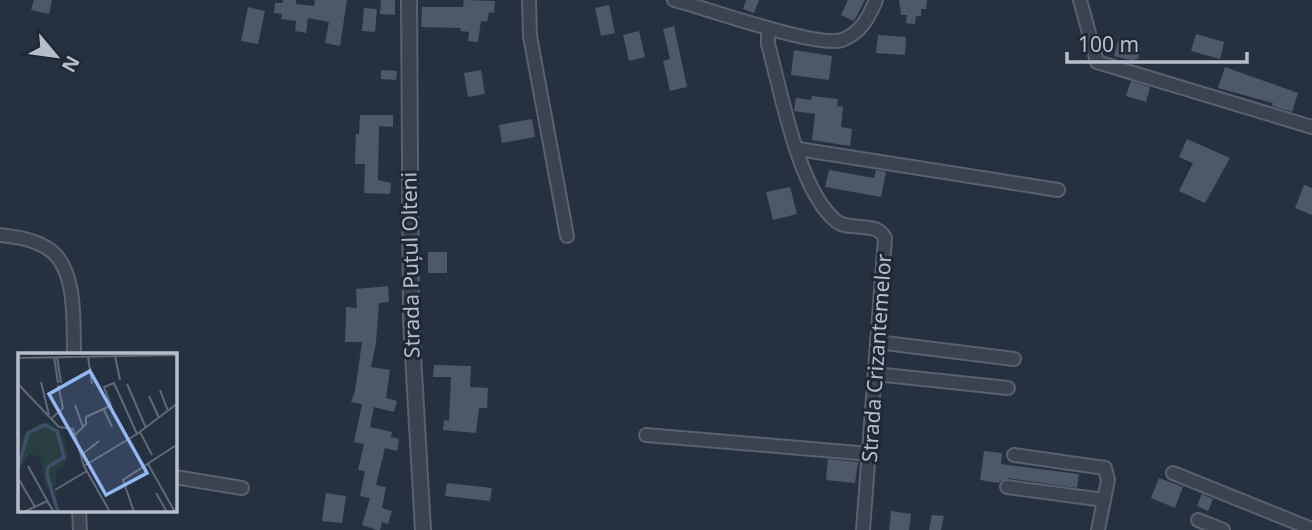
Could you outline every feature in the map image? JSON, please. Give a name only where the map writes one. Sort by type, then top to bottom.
[{"type":"street","name":"Strada Puțul Olteni","points":[[409,0],[411,320],[423,530]]},
{"type":"street","points":[[529,0],[530,36],[567,236]]},
{"type":"street","points":[[674,0],[768,28],[839,41],[853,35],[863,26],[876,0]]},
{"type":"street","points":[[1080,0],[1097,62],[1312,127]]},
{"type":"street","name":"Strada Crizantemelor","points":[[768,28],[768,44],[798,149],[814,194],[836,221],[877,230],[885,238],[863,530]]},
{"type":"street","points":[[798,149],[1058,190]]},
{"type":"street","points":[[0,235],[22,238],[51,249],[59,259],[66,272],[72,303],[74,353]]},
{"type":"street","points":[[877,342],[1014,359]]},
{"type":"street","points":[[875,374],[1008,388]]},
{"type":"street","points":[[646,435],[870,454]]},
{"type":"street","points":[[1014,455],[1105,468],[1108,480],[1098,530]]},
{"type":"street","points":[[1173,473],[1312,529]]},
{"type":"street","points":[[177,477],[242,488]]},
{"type":"street","points":[[1007,487],[1104,500]]},
{"type":"street","points":[[79,512],[80,530]]},
{"type":"street","points":[[1198,520],[1223,530]]},
{"type":"building","points":[[34,0],[52,0],[49,14],[31,10]]},
{"type":"building","points":[[283,0],[296,0],[296,4],[314,6],[315,0],[347,0],[340,46],[325,43],[329,22],[308,18],[306,33],[295,31],[296,21],[281,19],[282,14],[274,13],[275,3],[283,3]]},
{"type":"building","points":[[381,0],[395,0],[395,15],[380,14]]},
{"type":"building","points":[[464,0],[495,1],[494,13],[489,12],[487,22],[481,21],[478,42],[468,41],[469,32],[460,31],[461,28],[421,27],[422,7],[463,7]]},
{"type":"building","points":[[746,0],[759,0],[754,13],[743,9]]},
{"type":"building","points":[[848,0],[865,0],[854,21],[841,15]]},
{"type":"building","points":[[899,0],[927,0],[926,9],[921,9],[921,16],[916,16],[915,24],[906,23],[907,15],[901,15]]},
{"type":"building","points":[[609,5],[615,33],[601,36],[595,8]]},
{"type":"building","points":[[248,7],[265,11],[258,44],[241,41]]},
{"type":"building","points":[[364,8],[377,9],[375,32],[362,31]]},
{"type":"building","points":[[674,26],[687,87],[670,91],[663,61],[670,59],[663,29]]},
{"type":"building","points":[[639,31],[645,57],[629,61],[623,35]]},
{"type":"building","points":[[1196,34],[1224,42],[1220,59],[1191,51]]},
{"type":"building","points":[[878,35],[906,37],[905,55],[876,53]]},
{"type":"building","points":[[1119,37],[1139,42],[1138,47],[1141,48],[1138,59],[1134,61],[1114,56]]},
{"type":"building","points":[[794,50],[832,56],[829,80],[791,75]]},
{"type":"building","points":[[1225,67],[1298,93],[1292,112],[1272,106],[1273,103],[1218,88]]},
{"type":"building","points":[[381,70],[397,71],[396,80],[381,79]]},
{"type":"building","points":[[481,70],[485,94],[468,97],[464,73]]},
{"type":"building","points":[[1131,81],[1150,87],[1146,102],[1126,96]]},
{"type":"building","points":[[812,96],[838,99],[837,106],[843,107],[841,127],[852,129],[850,146],[812,140],[815,114],[794,111],[796,98],[811,100]]},
{"type":"building","points":[[360,115],[393,115],[393,127],[379,126],[378,180],[391,183],[390,194],[364,193],[365,164],[355,164]]},
{"type":"building","points":[[532,119],[535,137],[502,143],[499,125]]},
{"type":"building","points":[[1187,139],[1230,158],[1205,203],[1179,191],[1193,163],[1179,157]]},
{"type":"building","points":[[829,170],[874,178],[876,170],[886,172],[881,197],[825,187]]},
{"type":"building","points":[[1304,185],[1312,188],[1312,215],[1295,208]]},
{"type":"building","points":[[790,187],[797,214],[773,220],[766,192]]},
{"type":"building","points":[[428,252],[447,252],[447,273],[428,273]]},
{"type":"building","points":[[388,286],[389,302],[379,303],[371,367],[390,370],[386,398],[397,401],[394,412],[374,407],[370,427],[392,432],[391,437],[399,439],[397,451],[385,448],[376,485],[386,487],[382,508],[392,511],[388,524],[382,522],[380,530],[377,530],[362,525],[370,498],[360,496],[365,471],[358,470],[364,444],[354,442],[362,404],[351,402],[362,342],[345,342],[346,307],[357,308],[356,289]]},
{"type":"building","points":[[434,365],[471,366],[470,387],[488,388],[487,408],[479,408],[476,433],[443,430],[444,420],[449,421],[451,377],[433,377]]},
{"type":"building","points":[[984,451],[1002,453],[1001,464],[1079,474],[1077,488],[1008,478],[998,483],[980,480]]},
{"type":"building","points":[[828,459],[858,462],[855,483],[826,480]]},
{"type":"building","points":[[1159,478],[1183,487],[1175,508],[1151,498]]},
{"type":"building","points":[[447,483],[492,488],[490,501],[445,496]]},
{"type":"building","points":[[326,493],[346,496],[342,523],[322,521]]},
{"type":"building","points":[[1202,494],[1213,499],[1208,511],[1197,506]]},
{"type":"building","points":[[891,511],[911,514],[909,530],[889,530]]},
{"type":"building","points":[[932,515],[944,516],[941,530],[929,530]]}]
